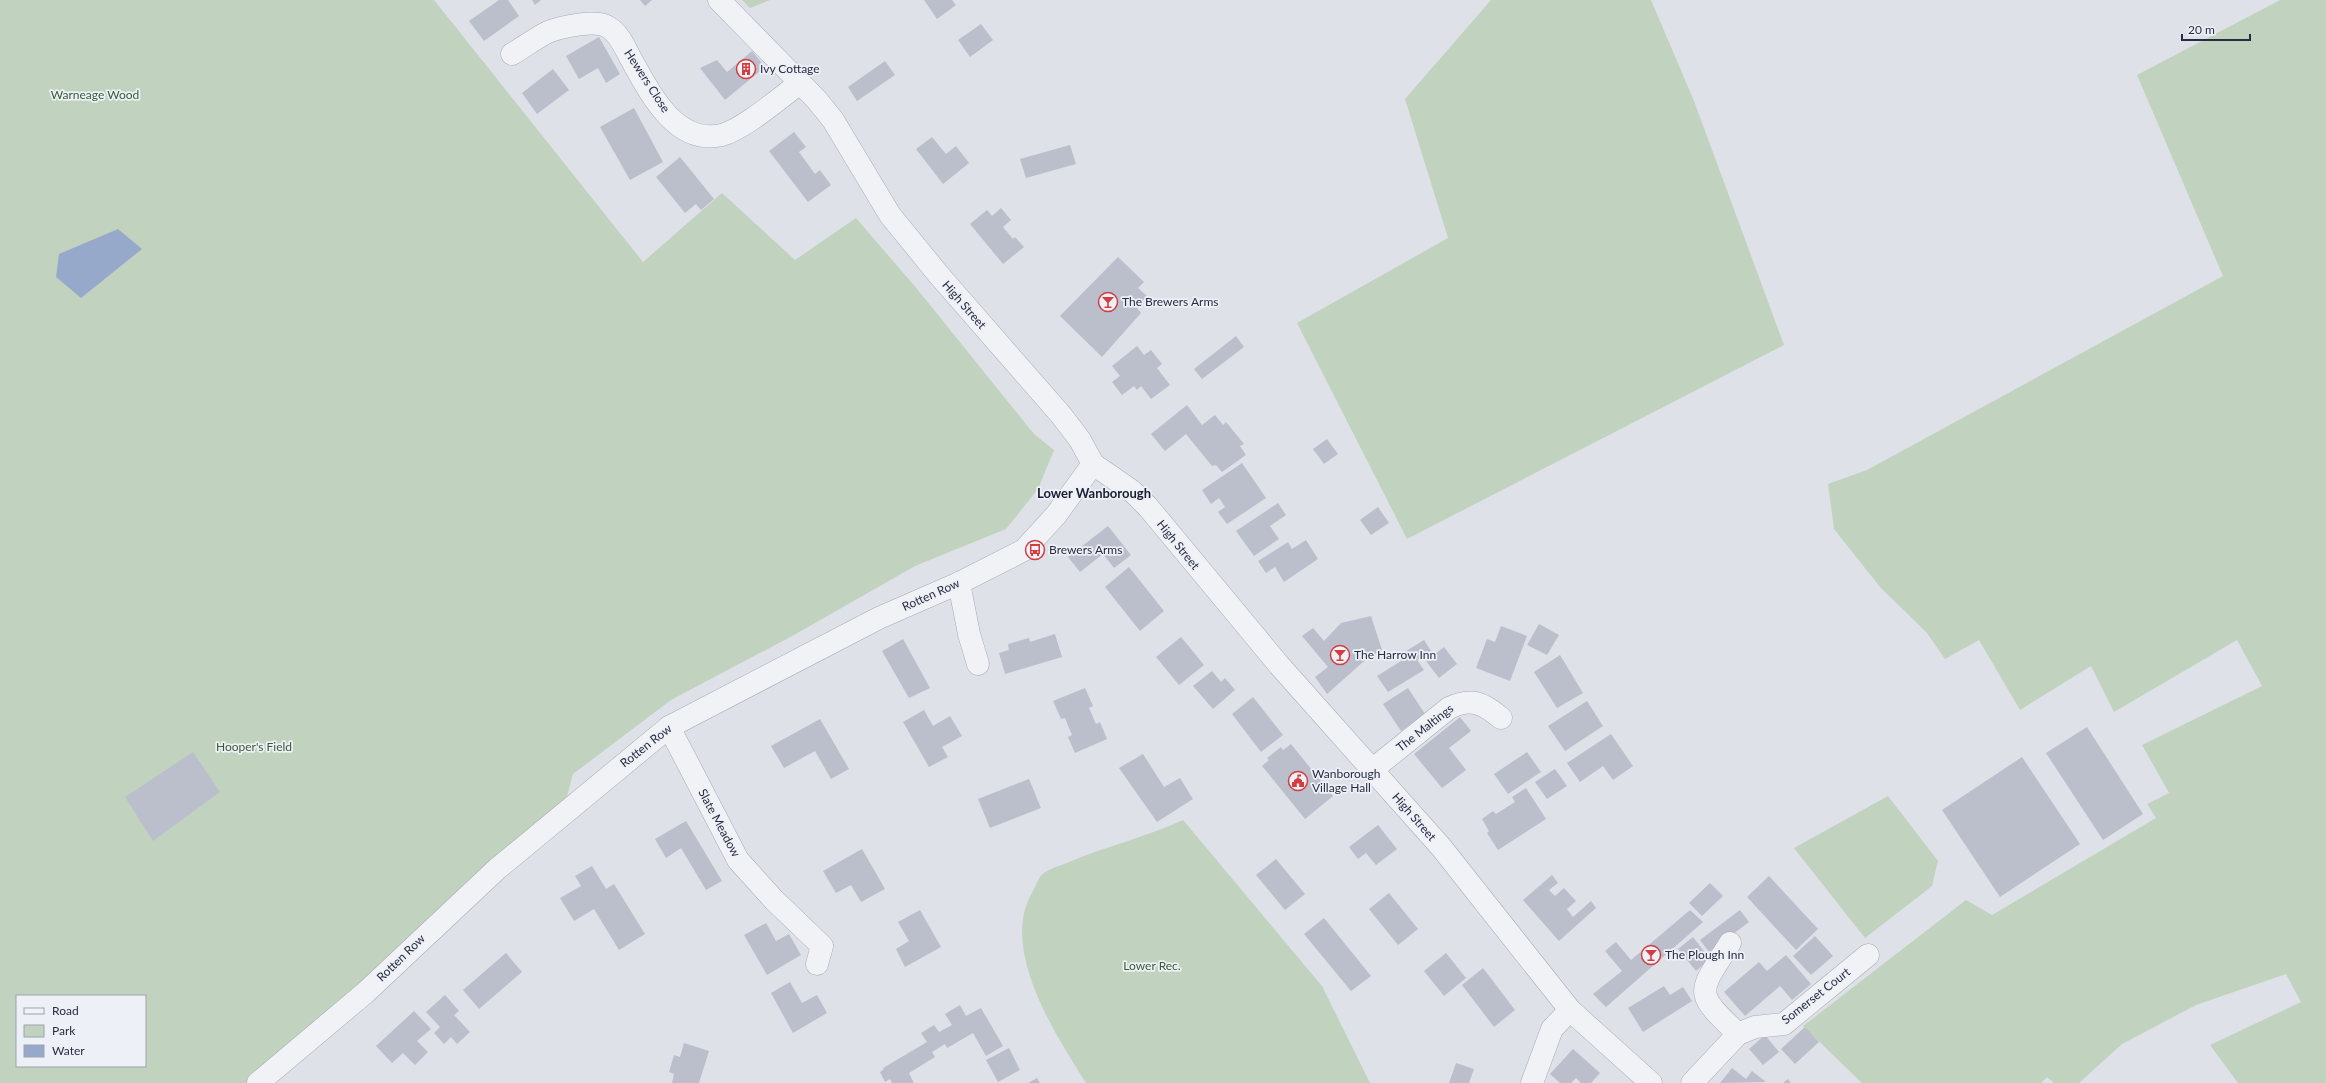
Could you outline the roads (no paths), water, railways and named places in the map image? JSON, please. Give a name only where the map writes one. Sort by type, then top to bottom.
[{"type":"street","name":"High Street","points":[[719,0],[800,83],[824,110],[848,142],[881,202],[894,221],[938,274],[1061,415],[1080,440],[1094,464],[1132,491],[1148,507],[1279,665],[1441,847],[1570,1010],[1651,1083]]},
{"type":"street","name":"Hewers Close","points":[[512,54],[549,32],[586,24],[608,26],[620,39],[662,109],[679,126],[690,132],[711,136],[722,134],[738,127],[800,83]]},
{"type":"street","name":"Rotten Row","points":[[258,1083],[365,993],[497,869],[669,726],[879,618],[959,583],[1024,550],[1056,515],[1094,464]]},
{"type":"street","points":[[959,583],[969,634],[978,664]]},
{"type":"street","name":"The Maltings","points":[[1373,769],[1449,708],[1464,701],[1484,705],[1501,718]]},
{"type":"street","name":"Slate Meadow","points":[[669,726],[738,860],[774,900],[822,946],[817,964]]},
{"type":"street","points":[[1730,943],[1706,982],[1704,995],[1710,1008],[1738,1034]]},
{"type":"street","name":"Somerset Court","points":[[1692,1083],[1738,1034],[1755,1027],[1784,1024],[1868,955]]},
{"type":"street","points":[[1532,1083],[1552,1029],[1570,1010]]},
{"type":"water","points":[[118,229],[142,249],[81,298],[56,277],[59,254]]},
{"type":"place","name":"Ivy Cottage","points":[[746,69]]},
{"type":"place","name":"The Brewers Arms","points":[[1108,302]]},
{"type":"place","name":"Brewers Arms","points":[[1035,550]]},
{"type":"place","name":"The Harrow Inn","points":[[1340,655]]},
{"type":"place","name":"Wanborough Village Hall","points":[[1298,781]]},
{"type":"place","name":"The Plough Inn","points":[[1651,955]]},
{"type":"district","name":"Lower Wanborough","points":[[1094,493]]},
{"type":"park label","name":"Warneage Wood","points":[[95,95]]},
{"type":"park label","name":"Hooper's Field","points":[[254,747]]},
{"type":"park label","name":"Lower Rec.","points":[[1152,966]]}]
